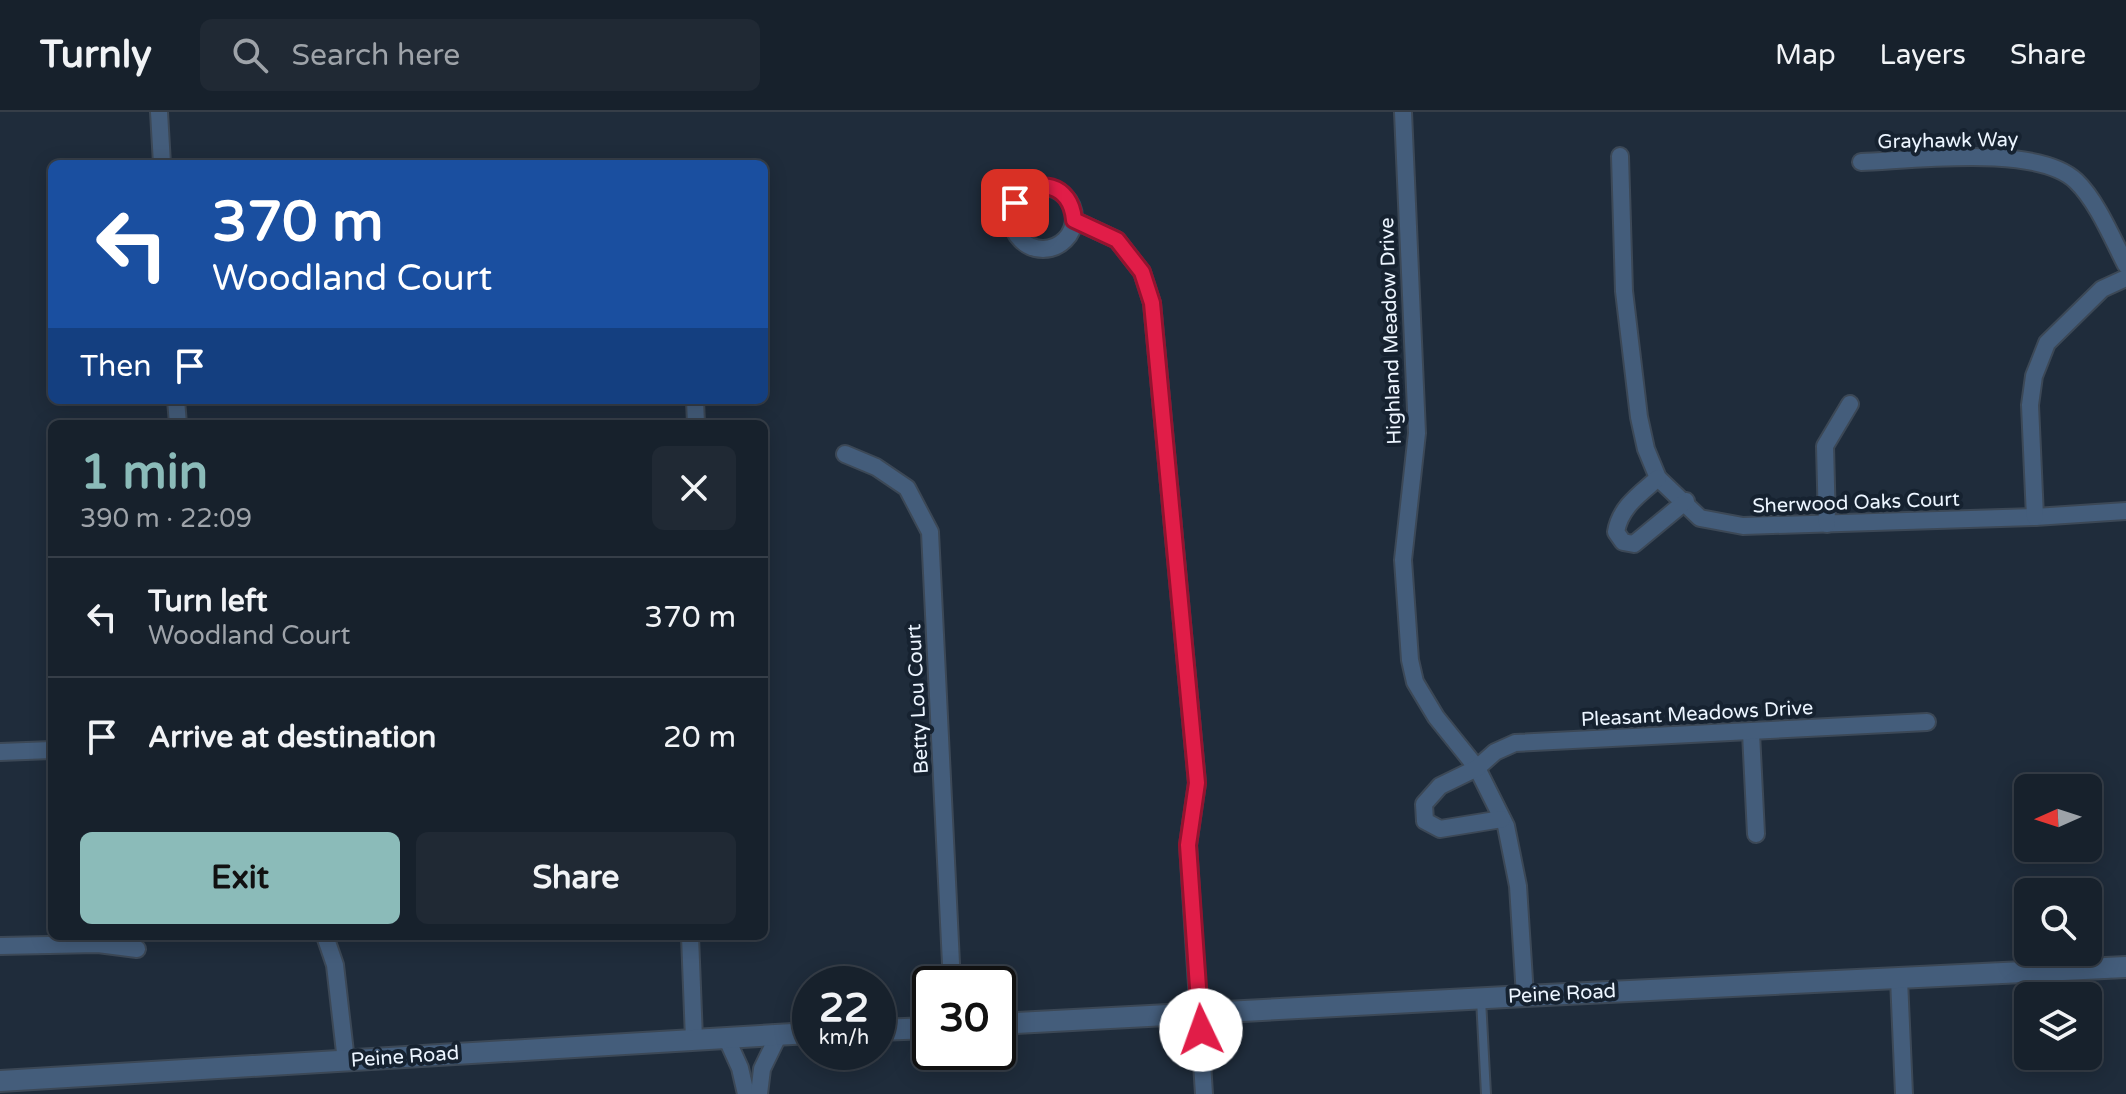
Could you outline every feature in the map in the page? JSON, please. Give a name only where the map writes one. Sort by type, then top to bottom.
[{"type":"street","points":[[159,112],[162,160]]},
{"type":"street","name":"Highland Meadow Drive","points":[[1403,112],[1417,433],[1403,560],[1410,660],[1415,682],[1436,717],[1477,768],[1502,819],[1518,886],[1525,996]]},
{"type":"street","points":[[1620,156],[1624,291],[1639,417],[1646,449],[1658,478],[1631,501],[1618,521],[1616,532],[1623,542],[1634,544],[1686,501]]},
{"type":"street","name":"Grayhawk Way","points":[[1861,162],[2012,157],[2045,164],[2076,180],[2126,265]]},
{"type":"street","points":[[1074,220],[1117,240],[1142,272],[1152,303],[1197,783],[1188,845],[1204,1094]]},
{"type":"street","points":[[2035,517],[2030,405],[2034,376],[2047,343],[2102,289],[2126,278]]},
{"type":"street","points":[[1827,524],[1825,446],[1850,404]]},
{"type":"street","name":"Betty Lou Court","points":[[845,454],[876,467],[907,488],[930,532],[951,966]]},
{"type":"street","name":"Sherwood Oaks Court","points":[[1658,478],[1686,501],[1700,518],[1743,526],[2035,517],[2126,511]]},
{"type":"street","name":"Pleasant Meadows Drive","points":[[1477,768],[1495,752],[1515,743],[1927,722]]},
{"type":"street","points":[[1751,733],[1756,834]]},
{"type":"street","points":[[0,752],[48,750]]},
{"type":"street","points":[[1477,768],[1440,786],[1424,804],[1425,821],[1440,829],[1502,819]]},
{"type":"street","points":[[326,940],[335,965],[346,1061]]},
{"type":"street","points":[[690,940],[694,1039]]},
{"type":"street","points":[[0,946],[98,944],[137,949]]},
{"type":"street","name":"Peine Road","points":[[1016,1023],[2126,967]]},
{"type":"street","points":[[1899,979],[1904,1094]]},
{"type":"street","points":[[759,1094],[762,1069],[779,1034]]},
{"type":"street","name":"Peine Road","points":[[0,1081],[792,1034]]},
{"type":"street","points":[[726,1037],[740,1068],[746,1094]]},
{"type":"lane","points":[[1481,998],[1486,1094]]},
{"type":"route","points":[[1015,203],[1023,193],[1046,186],[1067,197],[1073,208],[1074,220],[1117,240],[1142,272],[1152,303],[1197,783],[1188,845],[1201,1030]]}]
